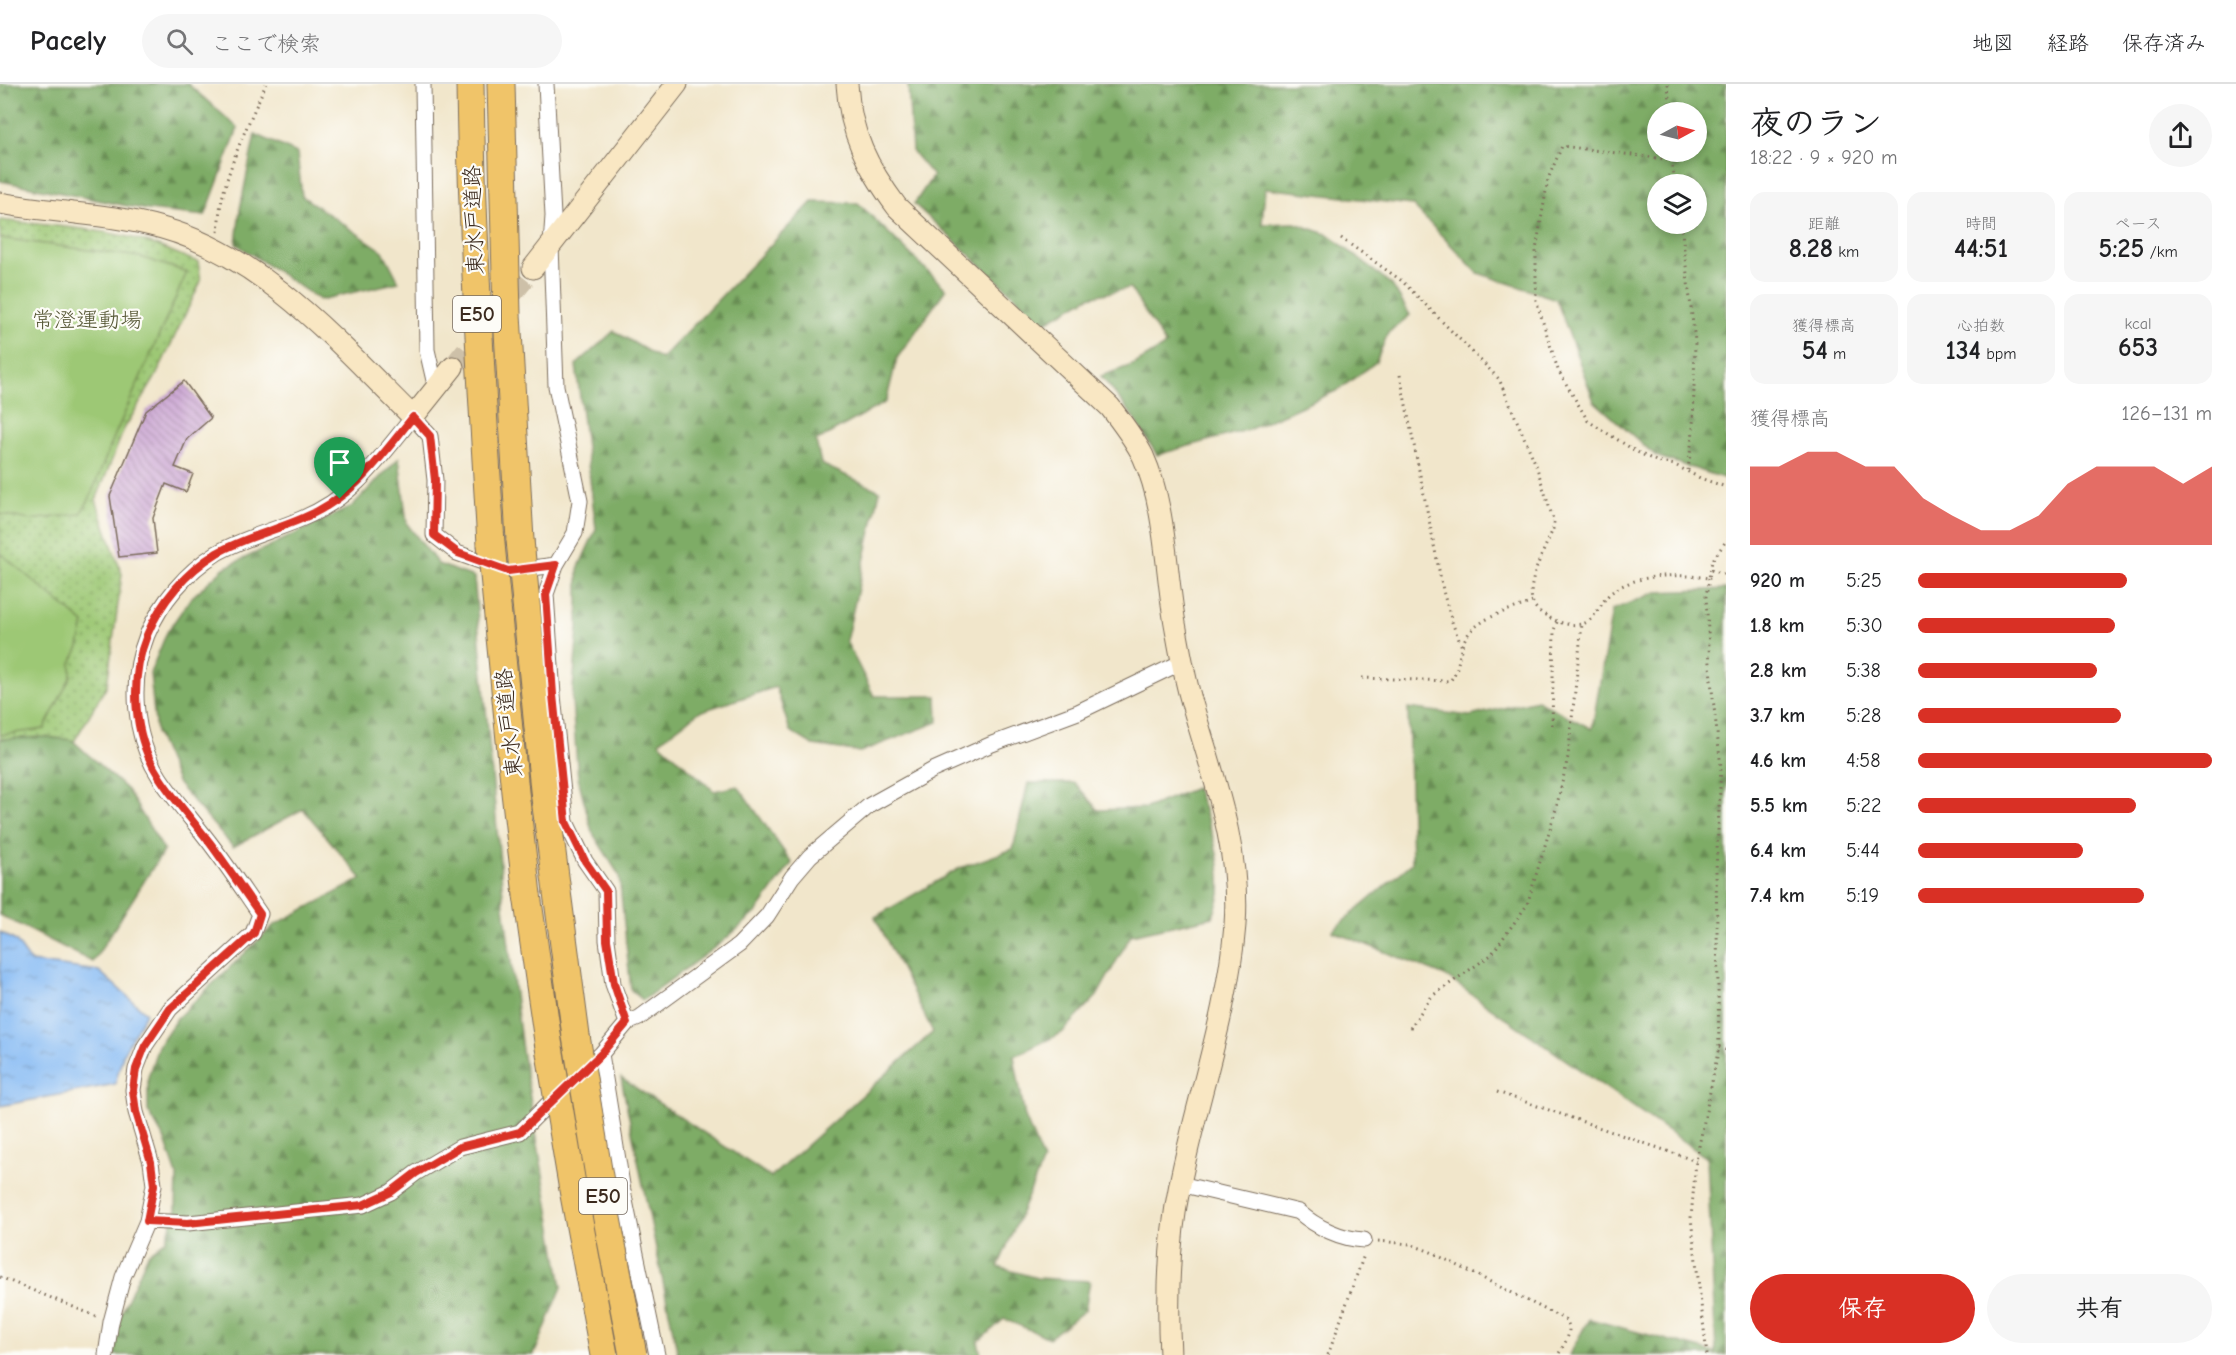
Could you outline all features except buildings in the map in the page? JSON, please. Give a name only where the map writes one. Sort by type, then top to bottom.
[{"type":"highway","name":"東水戸道路","points":[[470,84],[477,304],[491,544],[514,792],[548,1041],[604,1355]]},
{"type":"highway","name":"東水戸道路","points":[[501,84],[507,314],[520,540],[544,790],[576,1036],[600,1182],[633,1355]]},
{"type":"street","points":[[423,84],[427,350],[436,389]]},
{"type":"street","points":[[546,84],[553,216],[551,245],[556,386],[580,501],[575,533],[556,565],[546,594],[553,695],[566,822],[585,861],[606,891],[607,940],[614,984],[627,1023]]},
{"type":"street","points":[[532,268],[676,84]]},
{"type":"street","points":[[847,84],[853,127],[876,179],[897,207],[1110,407],[1130,433],[1149,471],[1160,511],[1182,662],[1226,818],[1232,845],[1236,890],[1235,925],[1228,980],[1180,1184],[1169,1251],[1167,1300],[1170,1355]]},
{"type":"street","points":[[0,203],[127,220],[164,228],[215,248],[273,285],[307,314],[430,436],[435,480],[434,535],[458,553],[508,571],[556,565]]},
{"type":"street","points":[[106,1355],[111,1322],[123,1277],[147,1221],[154,1185],[151,1162],[136,1112],[133,1090],[136,1069],[145,1046],[170,1009],[254,933],[260,914],[159,777],[145,744],[137,714],[136,682],[142,648],[153,620],[168,596],[216,554],[238,542],[303,519],[340,499],[367,475],[453,367]]},
{"type":"street","points":[[147,1221],[188,1223],[363,1205],[391,1192],[416,1173],[460,1147],[520,1132],[601,1054],[627,1023],[639,1018],[740,945],[767,916],[792,878],[810,856],[870,805],[933,770],[992,744],[1078,712],[1182,662]]},
{"type":"street","points":[[601,1054],[623,1191],[657,1355]]},
{"type":"street","points":[[1180,1184],[1299,1212],[1312,1224],[1353,1239],[1364,1240]]},
{"type":"path","points":[[215,248],[221,203],[248,124],[266,84]]},
{"type":"path","points":[[1668,84],[1669,102]]},
{"type":"path","points":[[1647,157],[1562,146],[1548,179],[1536,250],[1536,300],[1558,370],[1588,421],[1637,452],[1656,461],[1688,470],[1700,478],[1726,487]]},
{"type":"path","points":[[1682,234],[1695,341],[1693,431],[1688,470]]},
{"type":"path","points":[[1341,238],[1402,281],[1499,379],[1536,465],[1554,522],[1534,577],[1533,602],[1539,612],[1557,622],[1582,624],[1590,621],[1611,592],[1626,584],[1666,576],[1709,578]]},
{"type":"path","points":[[1400,375],[1444,595],[1462,647]]},
{"type":"path","points":[[1707,1355],[1690,1218],[1696,1161],[1719,1047],[1716,871],[1721,767],[1706,596],[1712,561],[1726,541]]},
{"type":"path","points":[[1711,570],[1726,575]]},
{"type":"path","points":[[1362,678],[1450,681],[1458,671],[1462,647],[1468,632],[1488,619],[1533,602]]},
{"type":"path","points":[[1552,725],[1554,630],[1557,622]]},
{"type":"path","points":[[1410,1028],[1432,996],[1491,956],[1527,905],[1556,809],[1568,758],[1582,624]]},
{"type":"path","points":[[1719,1047],[1726,1050]]},
{"type":"path","points":[[1497,1092],[1696,1161]]},
{"type":"path","points":[[1329,1355],[1363,1260],[1364,1240],[1410,1244],[1431,1252],[1566,1320],[1570,1332],[1558,1355]]},
{"type":"path","points":[[0,1277],[111,1322]]},
{"type":"green space","points":[[0,84],[188,84],[238,128],[205,216],[148,210],[0,181]]},
{"type":"green space","points":[[908,84],[1726,84],[1726,479],[1656,456],[1594,401],[1556,299],[1478,273],[1412,205],[1265,188],[1262,224],[1295,223],[1329,235],[1392,285],[1410,315],[1388,333],[1376,362],[1338,390],[1250,429],[1157,455],[1129,411],[1101,376],[1135,364],[1166,345],[1130,288],[1089,297],[1044,323],[914,204],[933,176],[912,151]]},
{"type":"green space","points":[[255,134],[297,153],[302,196],[383,251],[399,282],[320,300],[236,244],[240,209]]},
{"type":"green space","points":[[812,202],[858,203],[946,289],[897,358],[886,402],[816,441],[821,464],[880,491],[846,641],[874,696],[937,696],[938,722],[860,752],[813,745],[790,731],[776,687],[699,712],[659,742],[714,791],[738,786],[792,863],[756,913],[722,942],[643,1000],[631,990],[619,875],[592,832],[578,778],[572,701],[578,627],[578,569],[596,529],[576,365],[614,331],[661,359]]},
{"type":"green space","name":"常澄運動場","points":[[0,220],[84,229],[142,240],[198,262],[201,281],[155,378],[124,429],[96,500],[122,574],[107,685],[50,783],[0,788]]},
{"type":"green space","points":[[0,238],[140,257],[187,272],[114,437],[89,500],[80,514],[30,520],[0,514]]},
{"type":"green space","points":[[399,458],[407,524],[438,564],[474,577],[504,906],[522,1050],[562,1287],[534,1355],[115,1355],[118,1321],[148,1254],[166,1240],[176,1210],[177,1175],[165,1140],[148,1111],[148,1077],[158,1046],[177,1018],[274,925],[362,879],[303,809],[233,847],[178,784],[156,733],[150,673],[167,632],[190,599],[224,568],[351,507]]},
{"type":"green space","points":[[0,553],[84,623],[79,647],[71,663],[71,676],[44,729],[0,735]]},
{"type":"green space","points":[[1726,589],[1726,1355],[1569,1355],[1589,1319],[1716,1353],[1707,1158],[1445,976],[1332,931],[1412,863],[1408,708],[1470,716],[1537,700],[1592,729],[1612,610],[1657,592]]},
{"type":"green space","points":[[47,737],[72,740],[127,790],[164,850],[93,962],[0,915],[0,739]]},
{"type":"green space","points":[[1028,783],[1075,783],[1098,810],[1146,808],[1196,788],[1214,840],[1219,867],[1220,894],[1213,917],[1131,935],[1097,996],[1062,1033],[1014,1056],[1025,1117],[1043,1161],[998,1267],[1037,1278],[1090,1281],[1085,1310],[1049,1338],[1004,1319],[978,1342],[981,1355],[678,1355],[621,1078],[771,1177],[933,1032],[875,917],[960,868],[1013,849]]},
{"type":"water","points":[[0,932],[16,941],[31,962],[99,971],[146,1013],[124,1052],[115,1084],[0,1106]]},
{"type":"tunnel","points":[[453,367],[533,268]]},
{"type":"route","points":[[413,417],[430,436],[435,480],[434,535],[458,553],[508,571],[556,565],[546,594],[553,695],[566,822],[585,861],[606,891],[607,940],[614,984],[627,1023],[601,1054],[520,1132],[460,1147],[416,1173],[391,1192],[363,1205],[188,1223],[147,1221],[154,1185],[151,1162],[136,1112],[133,1090],[136,1069],[145,1046],[170,1009],[254,933],[260,914],[159,777],[145,744],[137,714],[136,682],[142,648],[153,620],[168,596],[216,554],[238,542],[303,519],[340,499],[367,475],[413,417]]}]
